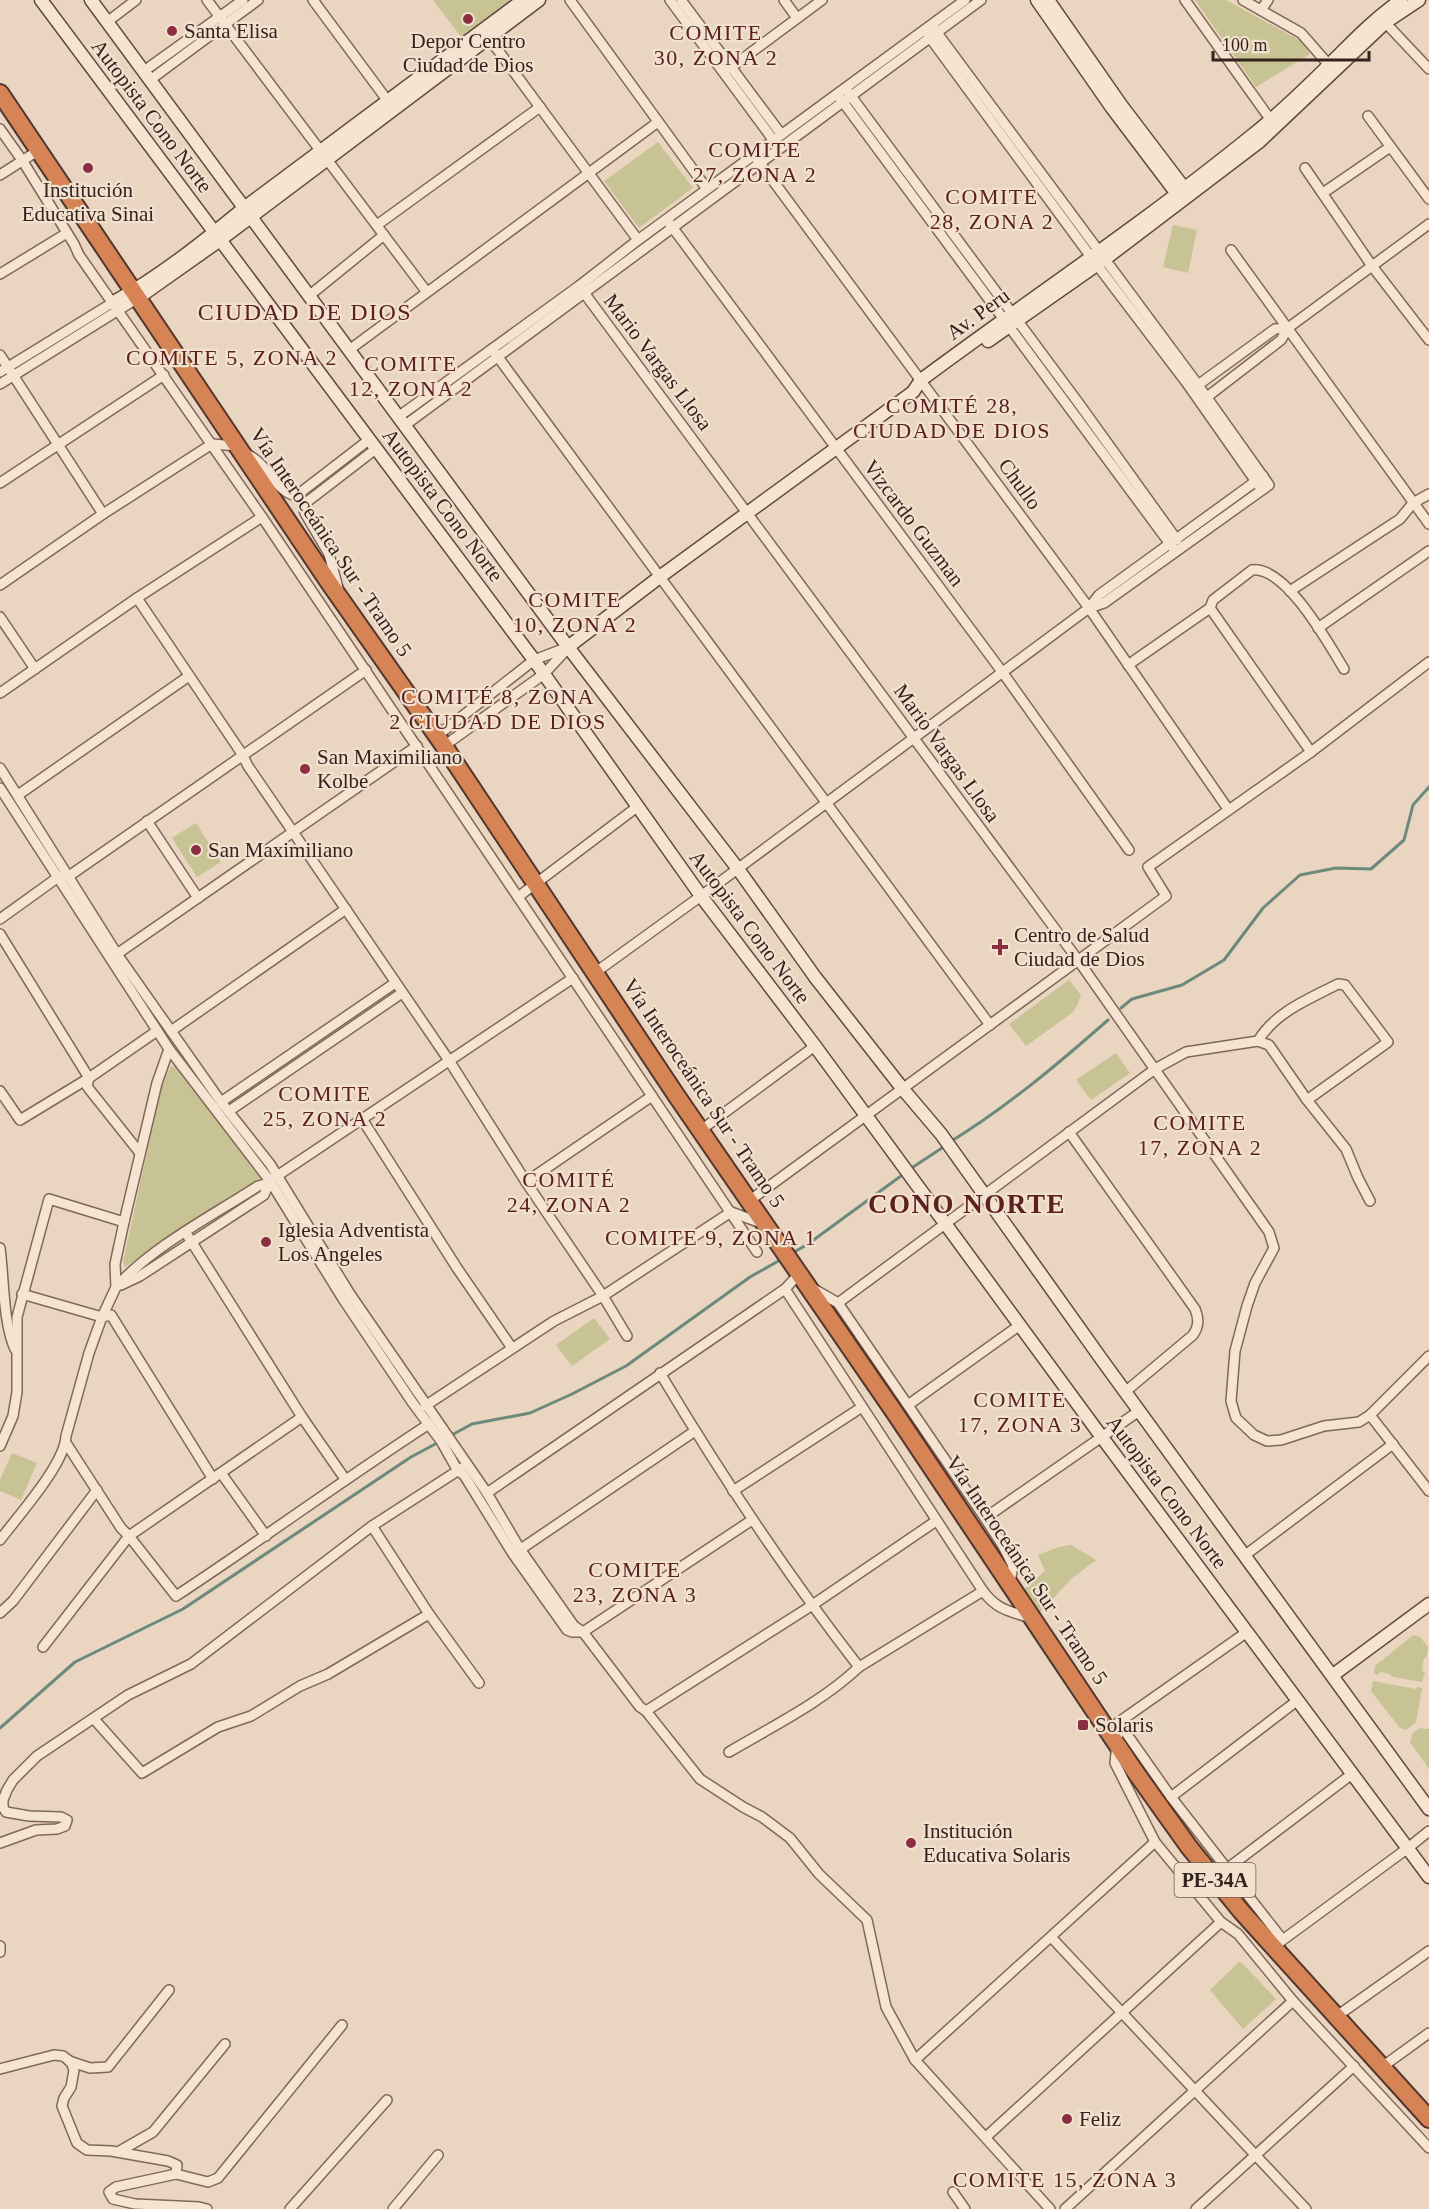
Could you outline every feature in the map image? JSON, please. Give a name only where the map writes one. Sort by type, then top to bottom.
[{"type":"highway","name":"Vía Interoceánica Sur - Tramo 5","points":[[0,93],[342,601],[441,741],[700,1130],[1010,1582],[1031,1618],[1054,1648],[1117,1745],[1196,1856],[1240,1911],[1278,1944],[1337,2016],[1429,2118]]},
{"type":"main road","name":"Autopista Cono Norte","points":[[41,0],[534,660],[701,896],[867,1116],[1101,1437],[1429,1877]]},
{"type":"main road","name":"Autopista Cono Norte","points":[[91,0],[568,647],[738,869],[815,977],[941,1134],[1125,1392],[1429,1809]]},
{"type":"main road","points":[[486,34],[523,0]]},
{"type":"main road","points":[[115,306],[135,295],[217,236],[486,34],[539,0]]},
{"type":"main road","points":[[1037,0],[1112,108],[1183,194]]},
{"type":"main road","points":[[1048,0],[1183,194]]},
{"type":"main road","name":"Av. Peru","points":[[568,647],[923,383],[1183,194],[1251,137],[1401,0]]},
{"type":"main road","points":[[1183,194],[1259,142],[1382,19],[1419,0]]},
{"type":"main road","points":[[1333,1675],[1429,1604]]},
{"type":"street","points":[[107,22],[136,0]]},
{"type":"street","points":[[207,0],[426,291]]},
{"type":"street","points":[[223,21],[243,0]]},
{"type":"street","points":[[147,75],[223,21],[258,0]]},
{"type":"street","points":[[313,0],[391,105]]},
{"type":"street","points":[[570,0],[707,189]]},
{"type":"street","points":[[670,0],[778,141]]},
{"type":"street","points":[[681,0],[730,68],[778,141]]},
{"type":"street","points":[[784,0],[797,18]]},
{"type":"street","points":[[730,68],[822,0]]},
{"type":"street","points":[[931,32],[965,0]]},
{"type":"street","points":[[401,421],[582,290],[673,228],[778,141],[931,32],[981,0]]},
{"type":"street","points":[[1185,0],[1270,119]]},
{"type":"street","points":[[1243,0],[1305,36],[1329,65]]},
{"type":"street","points":[[1261,10],[1268,0]]},
{"type":"street","points":[[1382,19],[1429,69]]},
{"type":"street","points":[[931,32],[1261,482]]},
{"type":"street","points":[[486,34],[638,240]]},
{"type":"street","points":[[778,141],[844,95]]},
{"type":"street","points":[[844,95],[1174,545]]},
{"type":"street","points":[[378,225],[540,107]]},
{"type":"street","points":[[1368,116],[1429,199]]},
{"type":"street","points":[[349,350],[658,122]]},
{"type":"street","points":[[0,129],[22,160],[79,255],[262,517],[758,1252]]},
{"type":"street","points":[[1323,193],[1390,147]]},
{"type":"street","points":[[0,175],[39,150]]},
{"type":"street","points":[[582,290],[638,240],[707,189],[756,159]]},
{"type":"street","name":"Chullo","points":[[756,159],[1089,608],[1228,809]]},
{"type":"street","points":[[1305,168],[1372,266],[1429,340]]},
{"type":"street","name":"Vizcardo Guzman","points":[[667,220],[1003,673],[1129,850]]},
{"type":"street","points":[[1207,397],[1281,340],[1288,328],[1429,224]]},
{"type":"street","points":[[0,274],[67,233]]},
{"type":"street","points":[[310,296],[384,235]]},
{"type":"street","points":[[1231,250],[1429,524]]},
{"type":"street","points":[[1098,258],[1207,397],[1261,482]]},
{"type":"street","name":"Mario Vargas Llosa","points":[[582,290],[1078,960],[1269,1232],[1274,1248],[1252,1290],[1235,1351],[1231,1401],[1236,1418],[1254,1435],[1267,1441],[1281,1440],[1324,1426],[1359,1422],[1370,1415]]},
{"type":"street","points":[[0,384],[7,371],[115,306]]},
{"type":"street","points":[[1198,385],[1275,328],[1288,328]]},
{"type":"street","points":[[495,353],[990,1024]]},
{"type":"street","points":[[0,355],[7,371],[59,444],[103,514]]},
{"type":"street","points":[[0,483],[164,375]]},
{"type":"street","points":[[0,585],[103,514],[212,444],[240,449],[254,456],[288,494],[296,496],[373,444]]},
{"type":"street","points":[[342,601],[329,554],[305,513],[303,505],[373,444]]},
{"type":"street","points":[[596,972],[1003,673],[1089,608],[1099,595],[1174,545],[1261,482]]},
{"type":"street","points":[[1290,591],[1400,519],[1413,503],[1429,494]]},
{"type":"street","points":[[0,693],[137,598],[262,517]]},
{"type":"street","points":[[1318,628],[1429,552]]},
{"type":"street","points":[[1128,665],[1210,608],[1213,600],[1252,570],[1260,569],[1276,578],[1290,591],[1318,628],[1344,669]]},
{"type":"street","points":[[137,598],[293,833],[450,1062],[627,1336]]},
{"type":"street","points":[[1210,608],[1311,752]]},
{"type":"street","points":[[0,617],[35,669]]},
{"type":"street","points":[[441,741],[534,660],[568,647]]},
{"type":"street","points":[[441,741],[544,674],[568,647]]},
{"type":"street","points":[[749,1201],[1166,896],[1148,867],[1311,752],[1429,662]]},
{"type":"street","points":[[0,918],[57,878],[69,876],[366,670]]},
{"type":"street","points":[[18,795],[189,676]]},
{"type":"street","points":[[117,954],[417,746]]},
{"type":"street","points":[[0,768],[117,954],[229,1112],[425,1406],[487,1493],[517,1552]]},
{"type":"street","points":[[0,788],[169,1049],[274,1178],[350,1308],[441,1441],[458,1471],[464,1475],[517,1552],[574,1626],[583,1632],[640,1707],[646,1711],[700,1779],[762,1817],[790,1838],[819,1874],[867,1920],[886,2007],[915,2060],[1050,2209]]},
{"type":"street","points":[[518,897],[637,807]]},
{"type":"street","points":[[147,821],[198,898]]},
{"type":"street","points":[[171,1031],[346,909]]},
{"type":"street","points":[[0,934],[89,1078],[87,1086],[140,1153]]},
{"type":"street","points":[[0,1540],[59,1459],[66,1443],[66,1436],[102,1317],[116,1287],[134,1268],[450,1062],[573,978]]},
{"type":"street","points":[[221,1102],[395,983]]},
{"type":"street","points":[[1258,1041],[1265,1029],[1296,1004],[1338,984],[1345,985],[1388,1042],[1306,1100]]},
{"type":"street","points":[[229,1112],[402,993]]},
{"type":"street","points":[[0,1090],[20,1120],[89,1078],[157,1031]]},
{"type":"street","points":[[838,1303],[1069,1132],[1155,1070],[1186,1052],[1258,1041],[1269,1045],[1306,1100],[1346,1149],[1370,1200]]},
{"type":"street","points":[[700,1130],[815,1046]]},
{"type":"street","points":[[116,1287],[115,1264],[124,1222],[157,1083],[169,1049]]},
{"type":"street","points":[[526,1182],[652,1096]]},
{"type":"street","points":[[362,1119],[457,1268],[512,1348]]},
{"type":"street","points":[[1069,1132],[1189,1300],[1198,1317],[1197,1329],[1193,1335],[1125,1392]]},
{"type":"street","points":[[116,1287],[140,1276],[264,1195],[274,1178]]},
{"type":"street","points":[[0,1446],[13,1416],[17,1392],[17,1317],[48,1199],[124,1222]]},
{"type":"street","points":[[731,1212],[766,1225]]},
{"type":"street","points":[[425,1406],[554,1321],[603,1296],[731,1212]]},
{"type":"street","points":[[186,1233],[302,1417],[345,1479]]},
{"type":"street","points":[[0,1248],[9,1337],[16,1353]]},
{"type":"street","points":[[487,1493],[801,1276],[838,1303],[908,1405],[1003,1546],[1013,1566],[1010,1582]]},
{"type":"street","points":[[785,1289],[983,1591],[992,1603],[1002,1609],[1031,1618]]},
{"type":"street","points":[[22,1294],[102,1317],[111,1315],[217,1476],[266,1536]]},
{"type":"street","points":[[908,1405],[1020,1325]]},
{"type":"street","points":[[1429,1356],[1370,1415],[1429,1491]]},
{"type":"street","points":[[660,1373],[752,1520],[811,1606],[859,1667]]},
{"type":"street","points":[[733,1491],[862,1407]]},
{"type":"street","points":[[985,1518],[1139,1411]]},
{"type":"street","points":[[43,1647],[129,1536],[302,1417]]},
{"type":"street","points":[[66,1443],[121,1528],[176,1596],[429,1424]]},
{"type":"street","points":[[517,1552],[695,1431]]},
{"type":"street","points":[[1244,1556],[1393,1444]]},
{"type":"street","points":[[0,1843],[36,1830],[57,1829],[64,1826],[67,1820],[61,1816],[29,1816],[6,1812],[3,1807],[3,1800],[13,1780],[37,1756],[128,1695],[191,1664],[372,1526],[467,1465]]},
{"type":"street","points":[[0,1613],[13,1601],[97,1490]]},
{"type":"street","points":[[583,1632],[752,1520]]},
{"type":"street","points":[[646,1711],[811,1606],[936,1521]]},
{"type":"street","points":[[372,1526],[429,1614],[479,1683]]},
{"type":"street","points":[[729,1752],[825,1694],[846,1680],[859,1667],[983,1591]]},
{"type":"street","points":[[94,1719],[142,1773],[218,1727],[251,1716],[300,1686],[328,1674],[429,1614]]},
{"type":"street","points":[[1247,1632],[1119,1722],[1115,1763],[1155,1842],[1221,1922],[1238,1934],[1293,2001],[1429,2148]]},
{"type":"street","points":[[1171,1797],[1298,1700]]},
{"type":"street","points":[[1119,1722],[1171,1797],[1228,1868],[1278,1944],[1429,1831]]},
{"type":"street","points":[[1228,1868],[1352,1774]]},
{"type":"street","points":[[915,2060],[1155,1842]]},
{"type":"street","points":[[986,2137],[1221,1922]]},
{"type":"street","points":[[1052,1936],[1306,2209]]},
{"type":"street","points":[[0,1946],[0,1952]]},
{"type":"street","points":[[1337,2016],[1429,1951]]},
{"type":"street","points":[[69,2061],[90,2068],[108,2067],[169,1990]]},
{"type":"street","points":[[1065,2209],[1293,2001]]},
{"type":"street","points":[[207,2209],[135,2204],[113,2199],[109,2192],[116,2187],[176,2174],[208,2182],[218,2178],[342,2025]]},
{"type":"street","points":[[1382,2067],[1429,2032]]},
{"type":"street","points":[[118,2152],[153,2132],[225,2044]]},
{"type":"street","points":[[0,2069],[54,2055],[63,2056],[74,2070],[71,2087],[62,2106],[77,2143],[87,2150],[118,2152],[168,2161],[177,2165],[176,2174]]},
{"type":"street","points":[[1196,2209],[1354,2066]]},
{"type":"street","points":[[1403,2090],[1404,2120]]},
{"type":"street","points":[[290,2209],[387,2100]]},
{"type":"street","points":[[393,2209],[438,2155]]},
{"type":"street","points":[[953,2192],[965,2209]]},
{"type":"shaded area","name":"Depor Centro Ciudad de Dios","points":[[433,0],[515,0],[462,38]]},
{"type":"shaded area","points":[[1195,0],[1226,0],[1301,41],[1310,54],[1256,87]]},
{"type":"shaded area","points":[[658,142],[693,188],[639,228],[604,181]]},
{"type":"shaded area","points":[[1173,225],[1197,230],[1188,273],[1163,267]]},
{"type":"shaded area","name":"San Maximiliano","points":[[196,823],[221,862],[197,877],[172,838]]},
{"type":"shaded area","points":[[1069,980],[1081,995],[1077,1006],[1072,1013],[1026,1046],[1009,1024]]},
{"type":"shaded area","points":[[373,1006],[375,1008],[240,1101],[238,1098]]},
{"type":"shaded area","points":[[1116,1053],[1130,1073],[1091,1100],[1076,1080]]},
{"type":"shaded area","points":[[171,1066],[177,1067],[260,1178],[125,1267],[123,1262],[162,1084]]},
{"type":"shaded area","points":[[594,1318],[610,1339],[572,1366],[556,1345]]},
{"type":"shaded area","points":[[12,1453],[37,1463],[21,1500],[0,1491],[0,1480]]},
{"type":"shaded area","points":[[1071,1545],[1096,1560],[1071,1579],[1037,1616],[1023,1590],[1045,1571],[1038,1555]]},
{"type":"shaded area","points":[[1413,1635],[1420,1637],[1428,1647],[1426,1658],[1424,1658],[1422,1671],[1425,1672],[1422,1682],[1393,1677],[1380,1672],[1378,1675],[1374,1674],[1375,1666]]},
{"type":"shaded area","points":[[1373,1681],[1416,1689],[1417,1687],[1422,1688],[1416,1722],[1406,1730],[1400,1728],[1371,1691]]},
{"type":"shaded area","points":[[1420,1728],[1429,1729],[1429,1769],[1410,1742],[1413,1733]]},
{"type":"shaded area","points":[[1240,1961],[1276,1999],[1243,2029],[1210,1990]]},
{"type":"waterway","points":[[1121,1008],[1132,999],[1182,985],[1224,960],[1263,908],[1300,875],[1336,868],[1371,869],[1404,840],[1413,805],[1429,787]]},
{"type":"waterway","points":[[950,1142],[1032,1084],[1108,1020]]},
{"type":"waterway","points":[[910,1169],[945,1146]]},
{"type":"waterway","points":[[791,1254],[905,1173]]},
{"type":"waterway","points":[[450,1436],[472,1424],[530,1413],[626,1366],[750,1277],[782,1259]]},
{"type":"waterway","points":[[0,1728],[75,1662],[183,1609],[411,1457],[439,1442]]},
{"type":"place","name":"Depor Centro Ciudad de Dios","points":[[468,19]]},
{"type":"place","name":"Santa Elisa","points":[[172,31]]},
{"type":"place","name":"Institución Educativa Sinai","points":[[88,168]]},
{"type":"place","name":"San Maximiliano Kolbe","points":[[305,769]]},
{"type":"place","name":"San Maximiliano","points":[[196,850]]},
{"type":"place","name":"Centro de Salud Ciudad de Dios","points":[[1000,947]]},
{"type":"place","name":"Iglesia Adventista Los Angeles","points":[[266,1242]]},
{"type":"place","name":"Solaris","points":[[1083,1725]]},
{"type":"place","name":"Institución Educativa Solaris","points":[[911,1843]]},
{"type":"place","name":"Feliz","points":[[1067,2119]]},
{"type":"district","name":"COMITE 30, ZONA 2","points":[[716,44]]},
{"type":"district","name":"COMITE 27, ZONA 2","points":[[755,162]]},
{"type":"district","name":"COMITE 28, ZONA 2","points":[[992,208]]},
{"type":"district","name":"CIUDAD DE DIOS","points":[[305,312]]},
{"type":"district","name":"COMITE 5, ZONA 2","points":[[232,357]]},
{"type":"district","name":"COMITE 12, ZONA 2","points":[[411,376]]},
{"type":"district","name":"COMITÉ 28, CIUDAD DE DIOS","points":[[952,418]]},
{"type":"district","name":"COMITE 10, ZONA 2","points":[[575,612]]},
{"type":"district","name":"COMITÉ 8, ZONA 2 CIUDAD DE DIOS","points":[[498,708]]},
{"type":"district","name":"COMITE 25, ZONA 2","points":[[325,1106]]},
{"type":"district","name":"COMITE 17, ZONA 2","points":[[1200,1134]]},
{"type":"district","name":"COMITÉ 24, ZONA 2","points":[[569,1192]]},
{"type":"district","name":"CONO NORTE","points":[[967,1204]]},
{"type":"district","name":"COMITE 9, ZONA 1","points":[[711,1237]]},
{"type":"district","name":"COMITE 17, ZONA 3","points":[[1020,1412]]},
{"type":"district","name":"COMITE 23, ZONA 3","points":[[635,1582]]},
{"type":"district","name":"COMITE 15, ZONA 3","points":[[1065,2179]]}]
